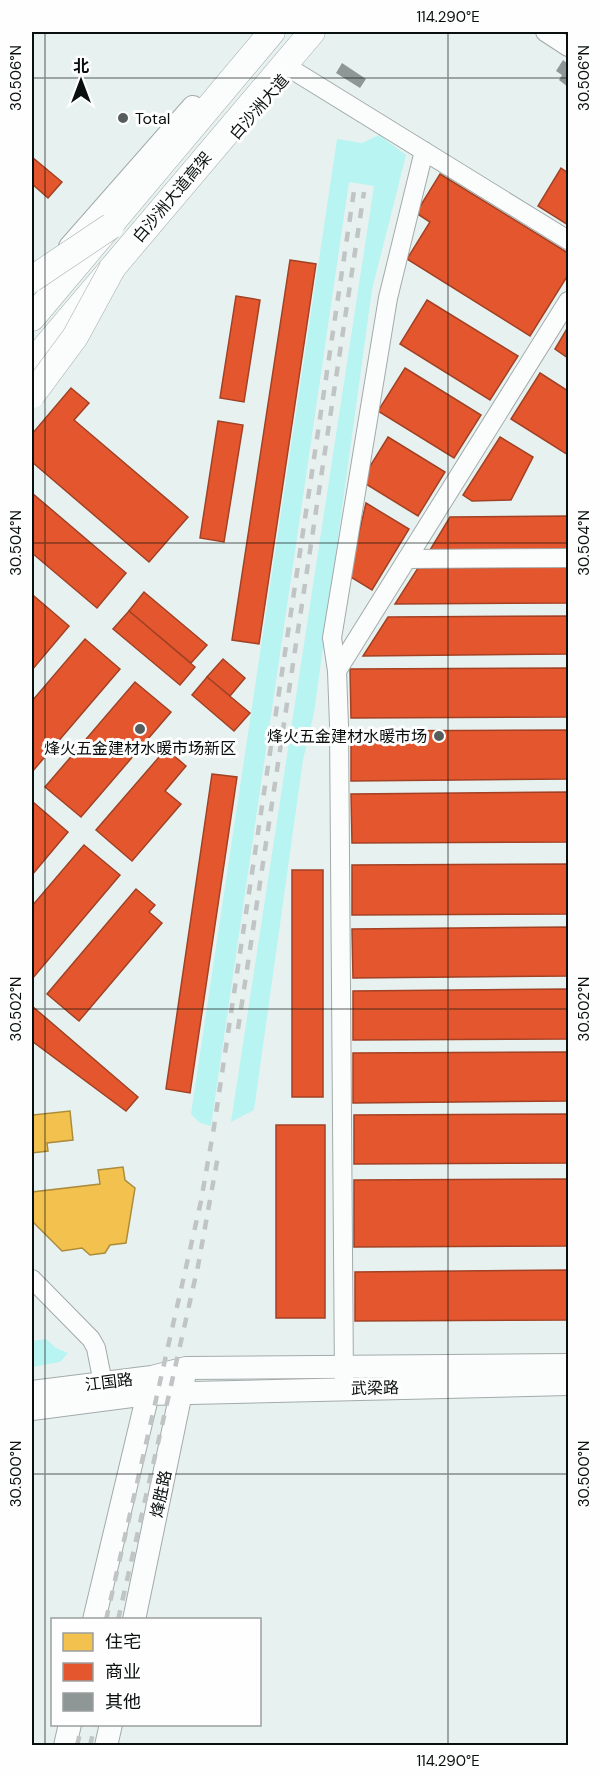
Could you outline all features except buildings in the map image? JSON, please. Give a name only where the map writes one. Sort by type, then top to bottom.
[{"type":"highway","name":"白沙洲大道高架","points":[[32,318],[272,32]]},
{"type":"highway","name":"白沙洲大道高架","points":[[32,363],[312,32]]},
{"type":"highway","points":[[32,279],[111,226]]},
{"type":"highway","points":[[32,395],[80,330],[112,269]]},
{"type":"main road","points":[[32,291],[260,32]]},
{"type":"main road","name":"白沙洲大道","points":[[32,372],[321,32]]},
{"type":"main road","name":"武梁路","points":[[182,1393],[344,1377],[568,1365]]},
{"type":"main road","name":"武梁路","points":[[186,1368],[344,1377],[568,1384]]},
{"type":"main road","name":"江国路","points":[[32,1409],[150,1385],[186,1368]]},
{"type":"main road","name":"烽胜路","points":[[134,1618],[186,1368]]},
{"type":"main road","name":"江国路","points":[[32,1392],[103,1383],[150,1385],[182,1393]]},
{"type":"main road","points":[[94,1618],[150,1385]]},
{"type":"main road","points":[[64,1746],[69,1726]]},
{"type":"main road","points":[[106,1746],[111,1726]]},
{"type":"street","points":[[545,32],[568,47]]},
{"type":"street","points":[[291,69],[568,240]]},
{"type":"street","points":[[344,1377],[337,671],[332,638],[380,340],[424,151]]},
{"type":"street","points":[[337,671],[568,301]]},
{"type":"street","points":[[407,559],[568,558]]},
{"type":"street","points":[[32,1279],[91,1339],[96,1348],[103,1383]]},
{"type":"shaded area","points":[[379,135],[406,155],[372,290],[314,713],[303,760],[254,1110],[231,1122],[374,186],[349,182],[211,1126],[200,1123],[191,1114],[337,139],[362,143]]},
{"type":"shaded area","points":[[46,1339],[56,1348],[68,1353],[60,1362],[32,1367],[32,1341]]},
{"type":"railway","points":[[106,1618],[201,1201],[214,1127],[354,191]]},
{"type":"railway","points":[[238,1029],[364,192]]},
{"type":"railway","points":[[118,1618],[198,1266],[218,1156]]},
{"type":"railway","points":[[77,1746],[82,1726]]},
{"type":"railway","points":[[90,1746],[95,1726]]},
{"type":"place","name":"Total","points":[[123,118]]},
{"type":"place","name":"烽火五金建材水暖市场新区","points":[[140,729]]},
{"type":"place","name":"烽火五金建材水暖市场","points":[[439,736]]}]
